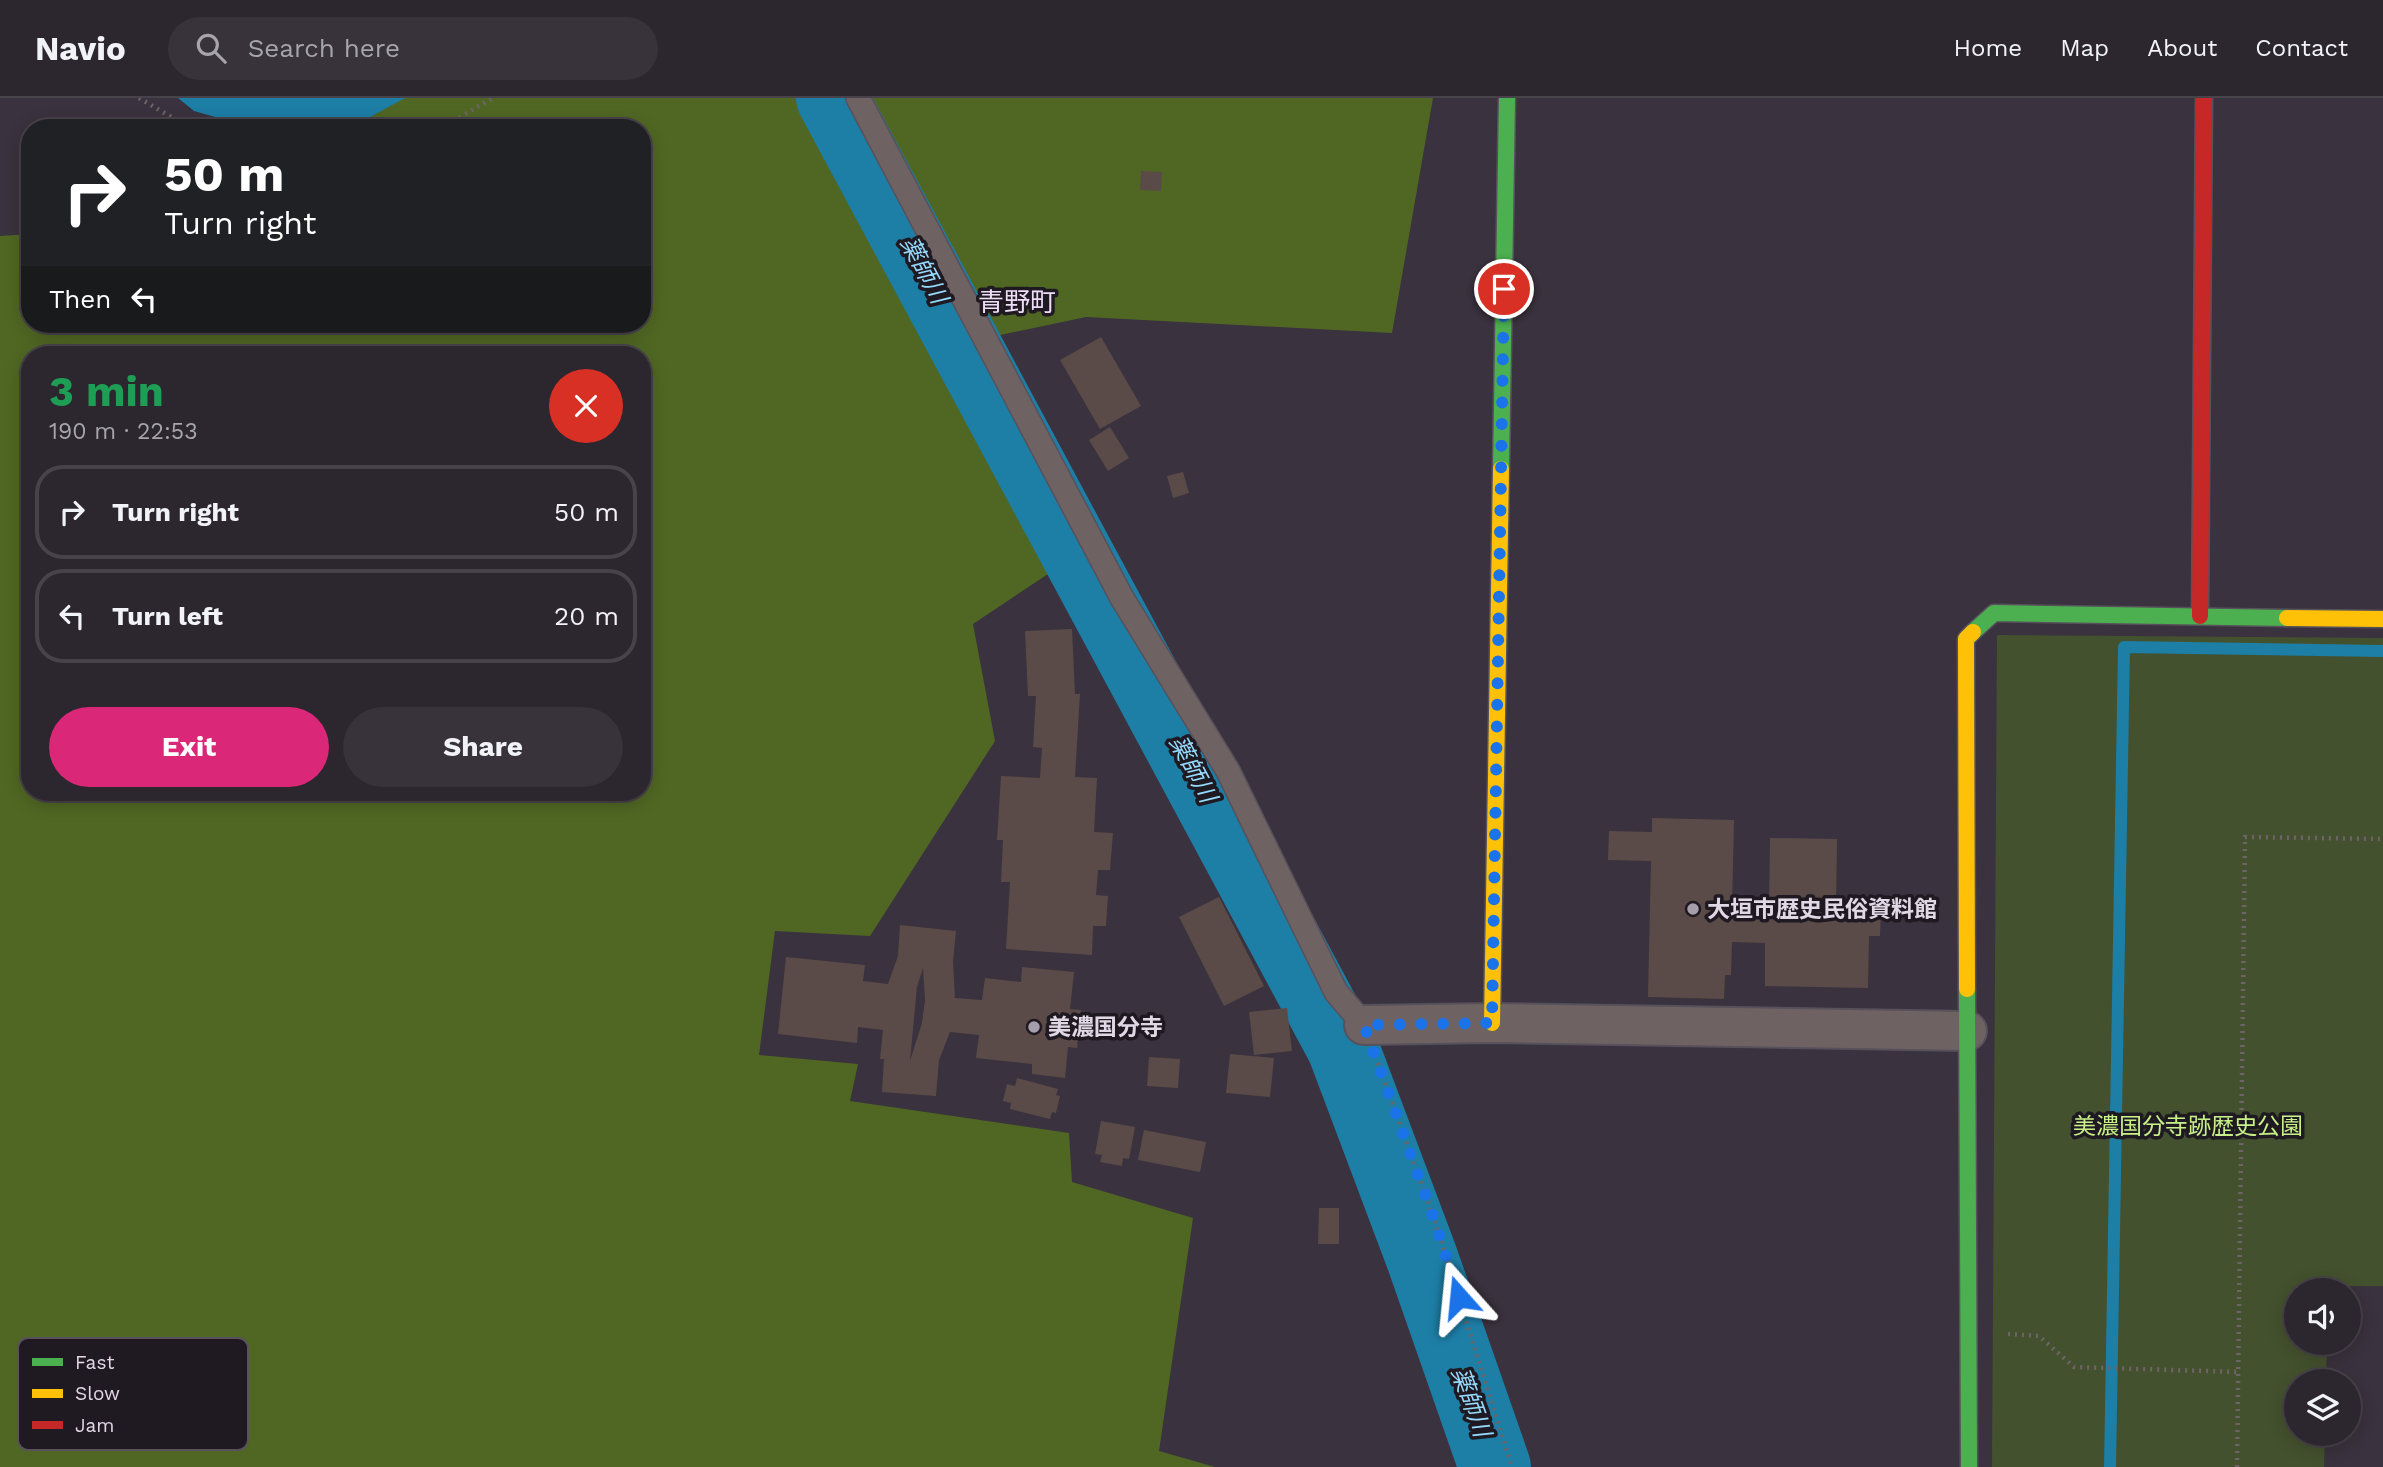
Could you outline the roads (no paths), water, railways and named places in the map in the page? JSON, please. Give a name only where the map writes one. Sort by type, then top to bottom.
[{"type":"street","points":[[1492,1023],[1507,98]]},
{"type":"street","points":[[2200,616],[2204,98]]},
{"type":"street","points":[[1969,1467],[1966,639],[1994,613],[2383,619]]},
{"type":"street","points":[[1364,1025],[1492,1023],[1968,1031]]},
{"type":"lane","points":[[858,98],[1122,598],[1228,771],[1336,992],[1364,1025]]},
{"type":"water","points":[[178,98],[405,98],[366,119],[222,119],[194,111]]},
{"type":"waterway","name":"薬師川","points":[[832,98],[1343,1048],[1422,1258],[1495,1467]]},
{"type":"waterway","points":[[2110,1467],[2124,647],[2383,651]]},
{"type":"place","name":"大垣市歴史民俗資料館","points":[[1693,909]]},
{"type":"place","name":"美濃国分寺","points":[[1034,1027]]},
{"type":"district","name":"青野町","points":[[1017,302]]},
{"type":"park label","name":"美濃国分寺跡歴史公園","points":[[2188,1126]]}]
